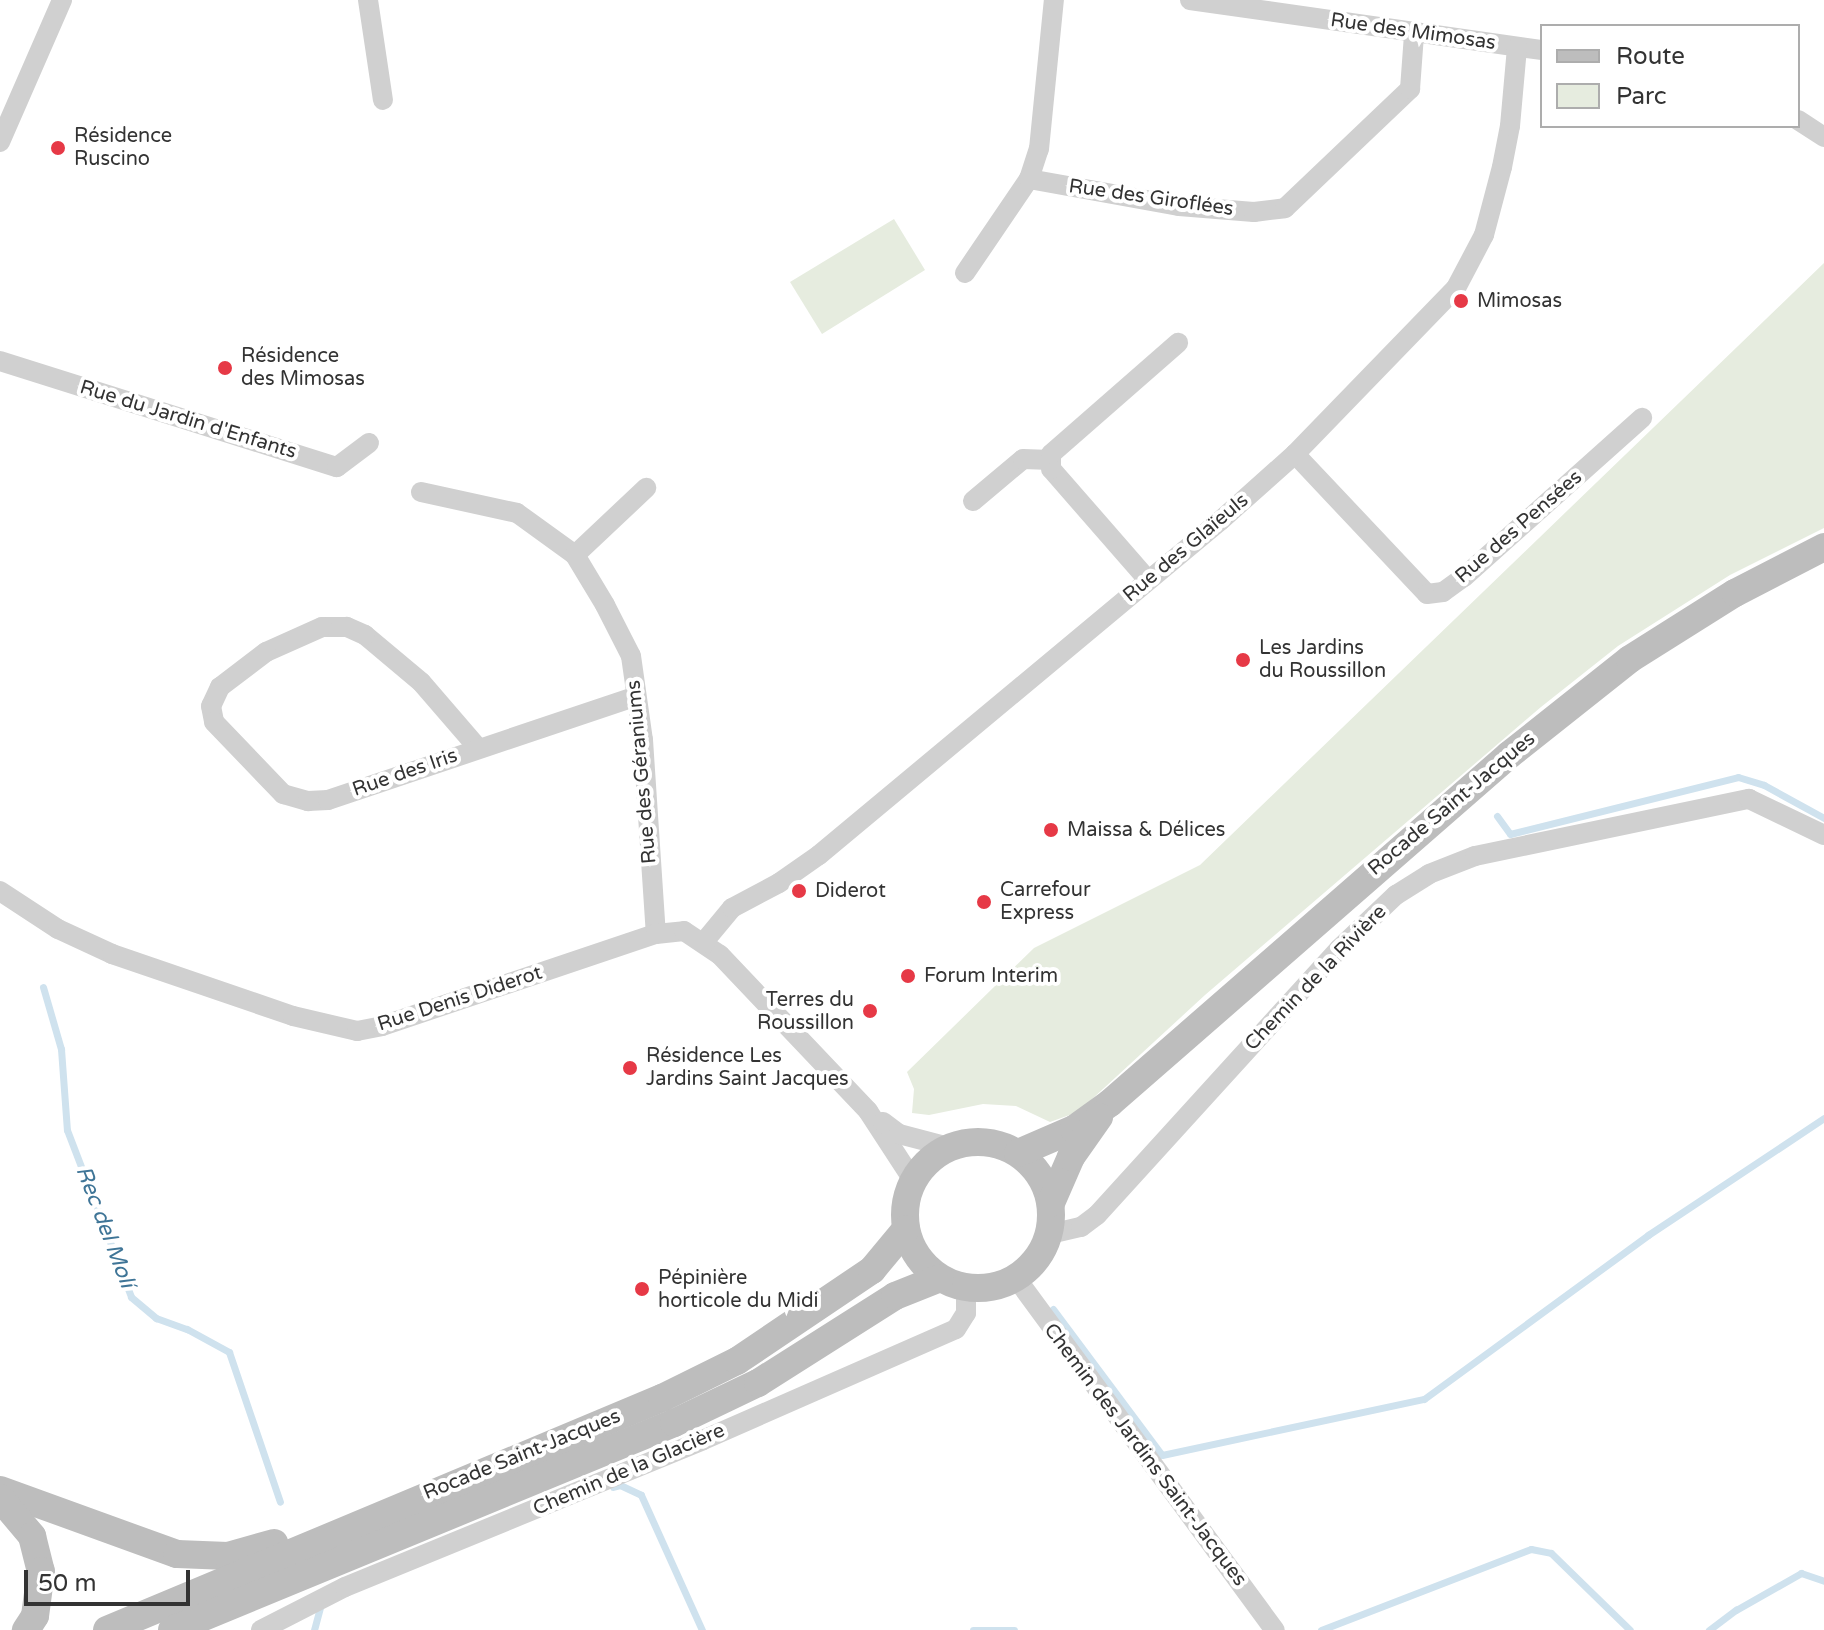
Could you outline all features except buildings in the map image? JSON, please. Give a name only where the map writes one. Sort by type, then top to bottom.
[{"type":"main road","name":"Rocade Saint-Jacques","points":[[1110,1103],[1316,920],[1579,697],[1680,625],[1824,547]]},
{"type":"main road","points":[[1018,1153],[1074,1129],[1110,1103]]},
{"type":"main road","points":[[1051,1203],[1034,1166],[1018,1153],[996,1143],[972,1141],[949,1147],[928,1161],[913,1180],[905,1202],[906,1229],[918,1257],[953,1283],[992,1287],[1016,1278],[1031,1266],[1050,1234],[1051,1203],[1071,1157],[1110,1103]]},
{"type":"main road","name":"Rocade Saint-Jacques","points":[[107,1630],[662,1398],[737,1361],[872,1270],[906,1229]]},
{"type":"main road","name":"Rocade Saint-Jacques","points":[[172,1630],[716,1403],[758,1383],[895,1296],[953,1283]]},
{"type":"main road","points":[[0,1490],[177,1554],[228,1556],[383,1513]]},
{"type":"main road","points":[[0,1498],[32,1536],[41,1571],[35,1616],[26,1630]]},
{"type":"main road","points":[[202,1630],[365,1551]]},
{"type":"street","points":[[0,142],[62,0]]},
{"type":"street","points":[[368,0],[383,100]]},
{"type":"street","points":[[965,273],[1029,179],[1039,149],[1054,0]]},
{"type":"street","name":"Rue des Mimosas","points":[[1190,0],[1226,2],[1414,34],[1540,50]]},
{"type":"street","name":"Rue des Giroflées","points":[[1029,179],[1179,206],[1254,212],[1285,208],[1410,89],[1414,34]]},
{"type":"street","name":"Rue des Glaïeuls","points":[[703,943],[732,908],[779,883],[819,855],[1148,580],[1295,454],[1406,341],[1460,280],[1484,235],[1510,126],[1517,47]]},
{"type":"street","points":[[1800,121],[1824,137]]},
{"type":"street","points":[[1148,580],[1051,469],[1051,454],[1178,343]]},
{"type":"street","name":"Rue du Jardin d'Enfants","points":[[0,361],[337,467],[369,443]]},
{"type":"street","name":"Rue des Pensées","points":[[1295,454],[1427,594],[1443,592],[1464,577],[1642,418]]},
{"type":"street","points":[[973,501],[1023,459],[1051,460]]},
{"type":"street","points":[[575,555],[646,488]]},
{"type":"street","name":"Rue des Géraniums","points":[[421,492],[517,513],[575,555],[631,656],[634,697],[643,740],[656,934]]},
{"type":"street","name":"Rue des Iris","points":[[478,748],[421,682],[365,635],[347,627],[322,627],[266,652],[220,687],[211,706],[214,722],[283,794],[308,801],[328,800],[634,697]]},
{"type":"street","name":"Chemin de la Rivière","points":[[1050,1234],[1081,1227],[1097,1215],[1339,949],[1396,895],[1429,874],[1475,856],[1749,799],[1824,835]]},
{"type":"street","name":"Rue Denis Diderot","points":[[0,891],[58,929],[112,954],[293,1016],[357,1031],[382,1026],[656,934],[684,931],[720,955],[868,1111],[899,1134],[949,1147]]},
{"type":"street","name":"Rue Denis Diderot","points":[[868,1111],[913,1180]]},
{"type":"street","name":"Chemin des Jardins Saint-Jacques","points":[[1016,1278],[1275,1630]]},
{"type":"street","name":"Chemin de la Glacière","points":[[261,1630],[345,1587],[703,1440],[956,1329],[966,1313],[953,1283]]},
{"type":"green space","points":[[894,219],[925,270],[822,334],[790,282]]},
{"type":"green space","points":[[1824,263],[1824,528],[1730,575],[1618,646],[1541,707],[1205,995],[1078,1112],[1050,1122],[1016,1106],[983,1104],[929,1115],[912,1113],[914,1089],[907,1072],[1034,948],[1200,865]]},
{"type":"waterway","points":[[1497,816],[1510,834],[1738,777],[1764,785],[1824,818]]},
{"type":"waterway","name":"Rec del Molí","points":[[43,987],[61,1049],[67,1130],[131,1297],[156,1318],[187,1329],[229,1352],[280,1502]]},
{"type":"waterway","points":[[1053,1309],[1162,1455],[1424,1399],[1648,1235],[1824,1118]]},
{"type":"waterway","points":[[613,1487],[620,1485],[641,1495],[702,1630]]},
{"type":"waterway","points":[[1321,1630],[1531,1549],[1551,1553],[1630,1630]]},
{"type":"waterway","points":[[1709,1630],[1736,1610],[1801,1573],[1824,1581]]},
{"type":"waterway","name":"Rec del Molí","points":[[314,1630],[321,1603]]},
{"type":"waterway","points":[[973,1630],[1014,1630]]},
{"type":"place","name":"Résidence Ruscino","points":[[58,148]]},
{"type":"place","name":"Mimosas","points":[[1461,301]]},
{"type":"place","name":"Résidence des Mimosas","points":[[225,368]]},
{"type":"place","name":"Les Jardins du Roussillon","points":[[1243,660]]},
{"type":"place","name":"Maissa & Délices","points":[[1051,830]]},
{"type":"place","name":"Diderot","points":[[799,891]]},
{"type":"place","name":"Carrefour Express","points":[[984,902]]},
{"type":"place","name":"Forum Interim","points":[[908,976]]},
{"type":"place","name":"Terres du Roussillon","points":[[870,1011]]},
{"type":"place","name":"Résidence Les Jardins Saint Jacques","points":[[630,1068]]},
{"type":"place","name":"Pépinière horticole du Midi","points":[[642,1289]]}]
